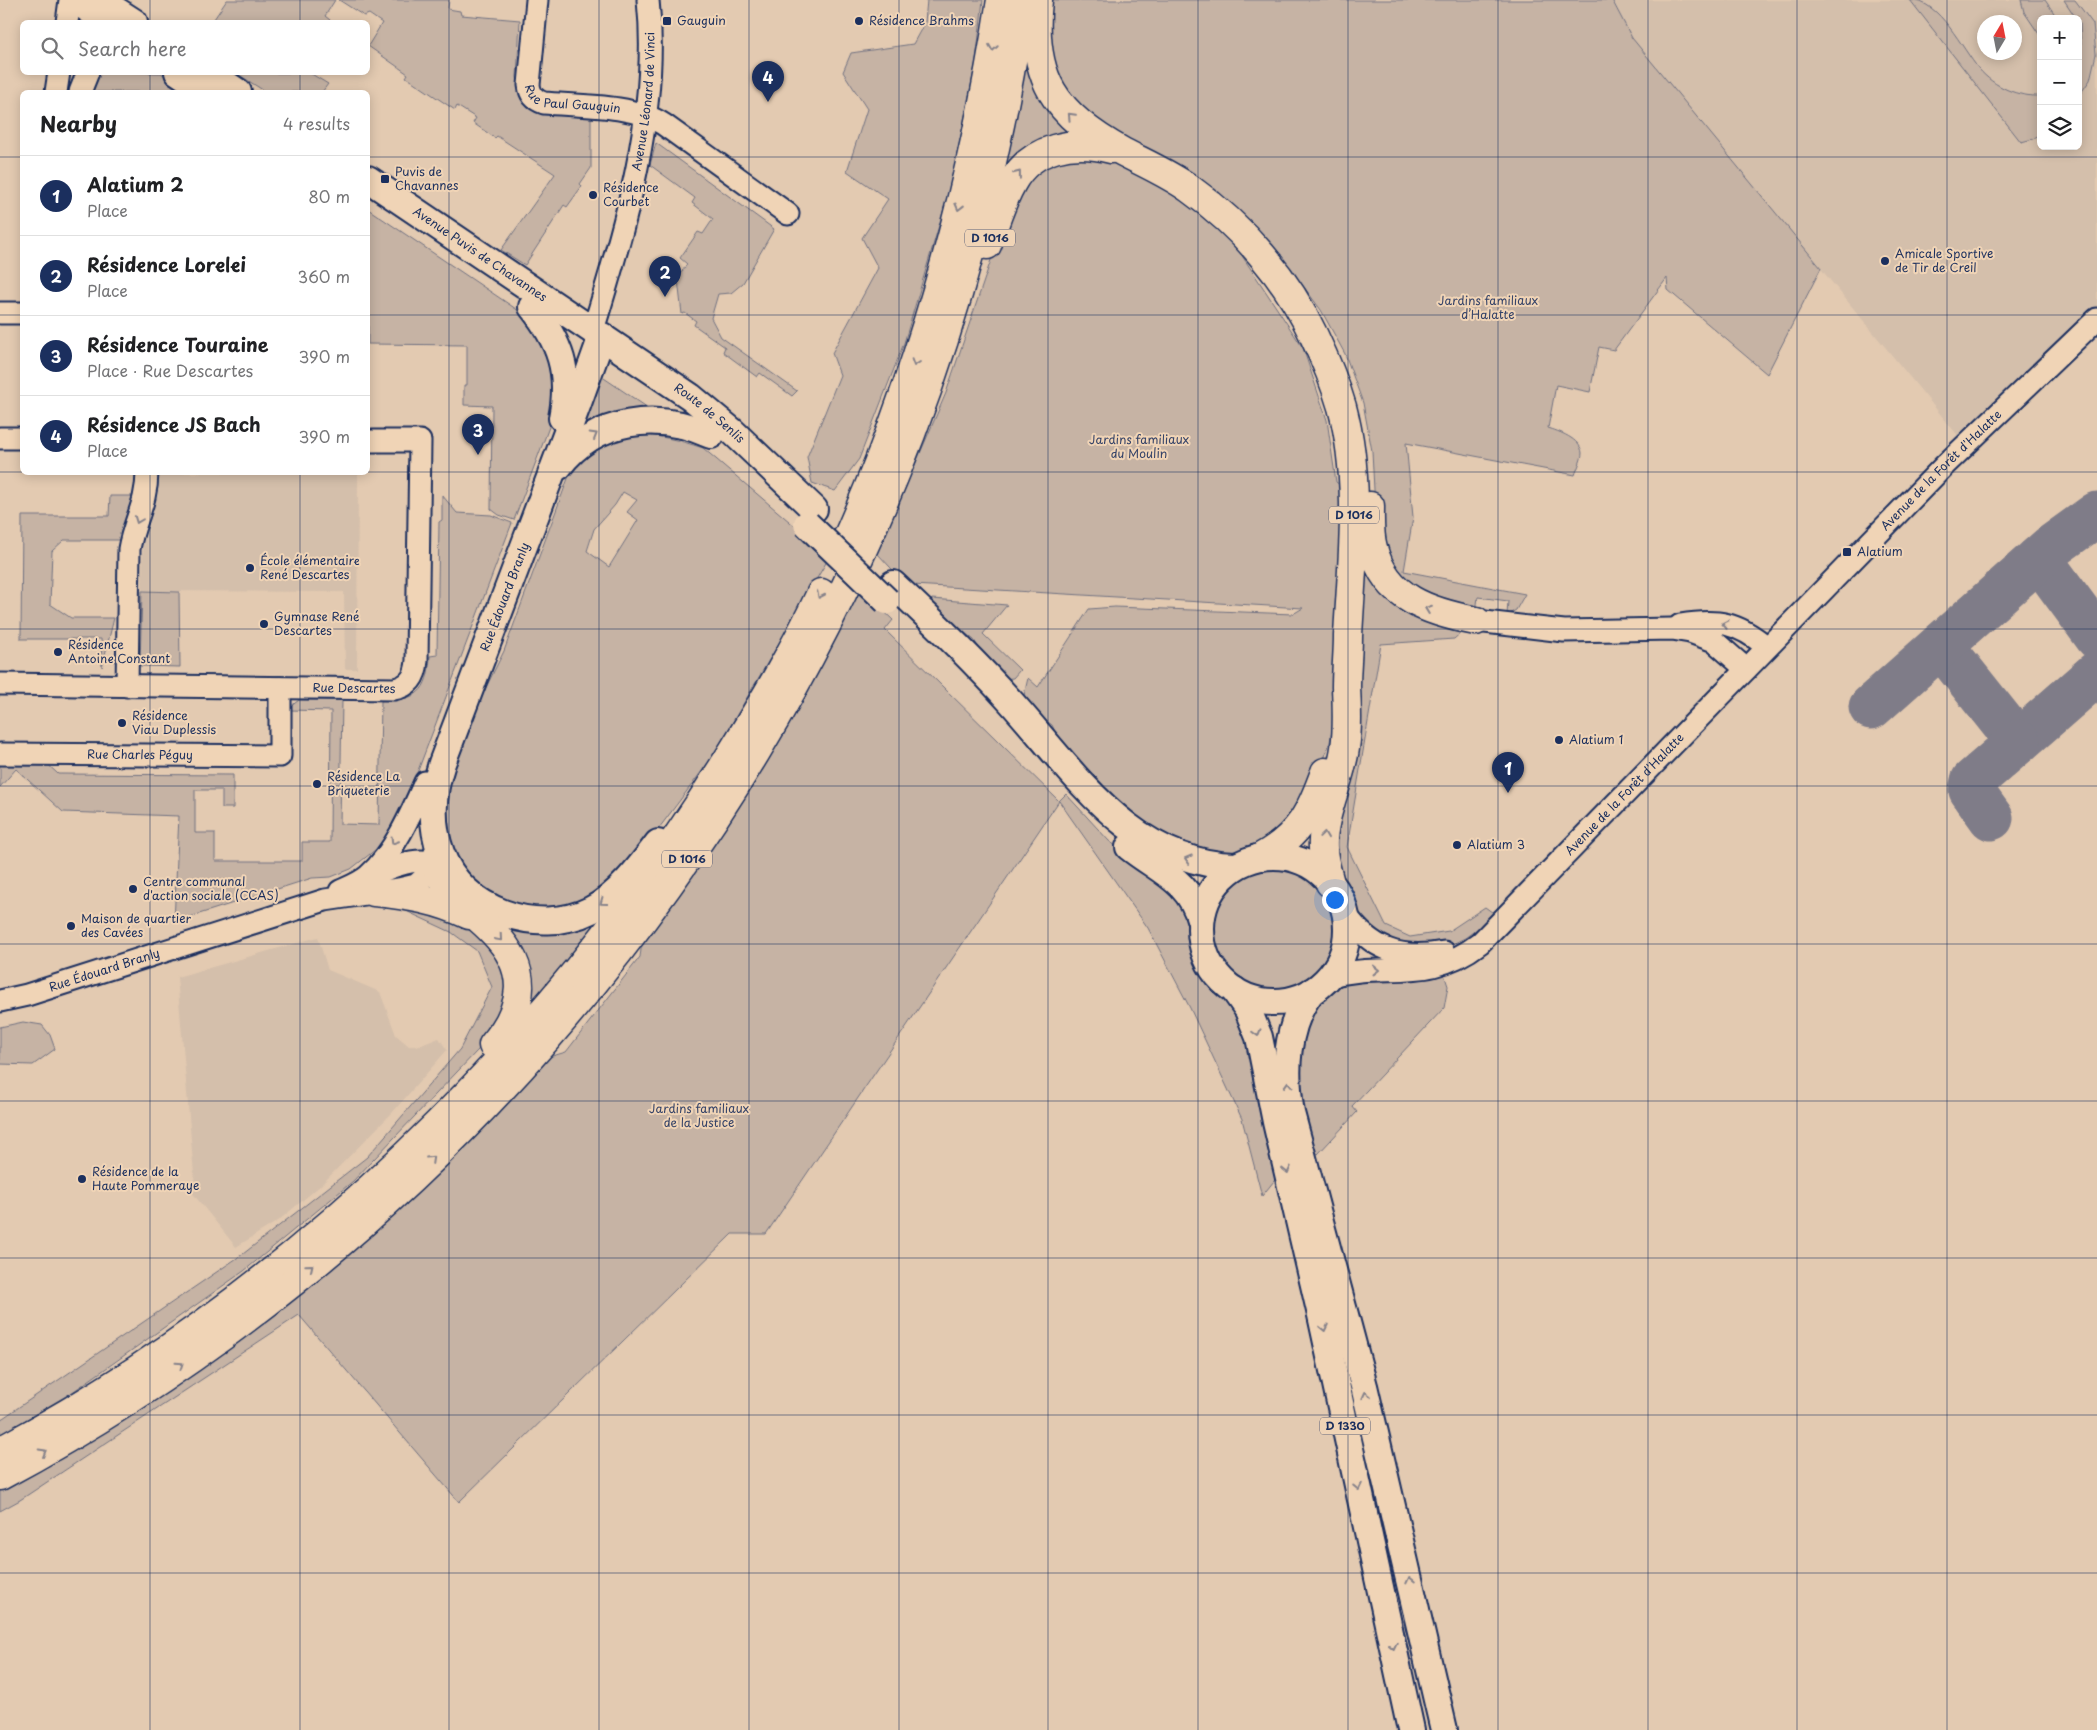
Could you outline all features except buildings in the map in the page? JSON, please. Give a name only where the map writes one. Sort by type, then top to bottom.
[{"type":"highway","name":"D 1016","points":[[0,1451],[95,1396],[222,1309],[319,1233],[390,1170],[457,1104],[541,1013],[569,981],[657,866],[737,745],[796,642],[834,567],[876,469],[904,396],[940,280],[973,152],[1001,0]]},
{"type":"highway","name":"D 1016","points":[[919,413],[944,337],[985,193],[1005,105],[1022,0]]},
{"type":"highway","name":"D 1016","points":[[1038,0],[1037,52],[1042,71],[1053,93],[1067,112],[1082,126],[1125,153],[1166,173],[1188,187],[1237,229],[1265,259],[1289,292],[1305,319],[1336,388],[1342,408],[1353,476],[1354,509],[1345,748],[1323,839],[1324,857],[1330,883]]},
{"type":"highway","name":"D 1016","points":[[0,1476],[79,1431],[133,1396],[214,1341],[290,1283],[367,1219],[437,1154],[491,1100],[552,1033],[585,994],[663,892],[701,838],[762,742],[813,652],[845,588],[890,489],[919,413],[978,271],[1007,193],[1018,174],[1038,156],[1065,146],[1091,145],[1125,153]]},
{"type":"highway","points":[[1320,351],[1348,396],[1363,432],[1370,479],[1371,538],[1376,558],[1381,568],[1400,593],[1422,607],[1444,614],[1476,620]]},
{"type":"highway","name":"D 1016","points":[[1264,856],[1278,848],[1294,834],[1314,800],[1335,743],[1346,683]]},
{"type":"highway","points":[[390,1170],[434,1113],[506,1030],[514,1015],[519,990],[514,962],[504,944],[455,896],[440,858]]},
{"type":"highway","points":[[370,884],[437,902],[478,919]]},
{"type":"main road","points":[[85,10],[126,20]]},
{"type":"main road","points":[[182,75],[205,90]]},
{"type":"main road","points":[[212,75],[235,90]]},
{"type":"main road","name":"Avenue Puvis de Chavannes","points":[[370,180],[595,341]]},
{"type":"main road","name":"Avenue Puvis de Chavannes","points":[[370,199],[532,307],[595,341]]},
{"type":"main road","points":[[532,307],[551,333],[562,359],[565,392],[562,418]]},
{"type":"main road","name":"Rue Édouard Branly","points":[[440,858],[424,842],[420,822],[420,804],[425,782],[562,418],[595,341]]},
{"type":"main road","name":"Rue Édouard Branly","points":[[440,858],[433,803],[438,776],[548,482],[595,341]]},
{"type":"main road","name":"Route de Senlis","points":[[595,341],[661,397],[711,435],[810,517]]},
{"type":"main road","name":"Route de Senlis","points":[[595,341],[702,406],[810,517]]},
{"type":"main road","points":[[548,482],[566,458],[579,445],[598,433],[618,425],[641,421],[663,421],[689,426],[711,435]]},
{"type":"main road","points":[[810,517],[890,592],[959,646],[1099,801],[1121,822],[1157,846],[1182,857],[1209,864],[1236,866]]},
{"type":"main road","points":[[890,592],[945,656],[1011,723],[1103,825],[1131,849],[1166,872],[1182,886],[1193,899],[1200,922],[1202,945],[1208,961],[1221,980],[1234,990],[1255,1000],[1272,1002],[1289,1000],[1320,985],[1338,963],[1344,948],[1347,930],[1345,913],[1340,897],[1330,883],[1318,870],[1297,860],[1280,856],[1264,856],[1236,866],[1223,876],[1212,889],[1204,905],[1200,922]]},
{"type":"main road","points":[[440,858],[462,887],[473,896],[512,916],[554,921],[583,914],[601,904],[626,881],[737,745]]},
{"type":"main road","name":"D 1330","points":[[1320,985],[1296,1018],[1290,1040],[1288,1078],[1291,1113],[1364,1386],[1444,1730]]},
{"type":"main road","name":"D 1330","points":[[1234,990],[1248,1010],[1259,1037],[1270,1095],[1321,1315],[1411,1730]]},
{"type":"street","name":"Rue Paul Gauguin","points":[[536,0],[529,85],[534,98],[544,103],[646,114]]},
{"type":"street","name":"Avenue Léonard de Vinci","points":[[595,341],[611,297],[621,231],[646,114],[651,55],[648,0]]},
{"type":"street","points":[[56,90],[59,75]]},
{"type":"street","points":[[79,75],[79,90]]},
{"type":"street","points":[[80,90],[87,75]]},
{"type":"street","points":[[646,114],[663,124],[788,214]]},
{"type":"street","points":[[0,313],[20,313]]},
{"type":"street","name":"Avenue de la Forêt d'Halatte","points":[[1320,985],[1360,970],[1405,971],[1440,965],[1466,954],[1484,940],[1502,919],[1767,646],[1966,444],[2097,319]]},
{"type":"street","points":[[0,438],[20,438]]},
{"type":"street","name":"Rue Descartes","points":[[0,684],[402,688],[408,683],[416,669],[420,441],[370,441]]},
{"type":"street","points":[[127,686],[129,549],[133,532],[146,498],[147,475]]},
{"type":"street","points":[[1476,620],[1564,631],[1682,630],[1707,637],[1722,647],[1746,669]]},
{"type":"street","points":[[1658,629],[1704,622],[1723,622],[1744,630],[1767,646]]},
{"type":"street","name":"Rue Charles Péguy","points":[[0,754],[280,756],[280,688]]},
{"type":"street","name":"Rue Édouard Branly","points":[[370,884],[425,782]]},
{"type":"street","name":"Rue Édouard Branly","points":[[0,1001],[27,995],[325,900],[370,884],[413,861],[440,858]]},
{"type":"street","name":"Avenue de la Forêt d'Halatte","points":[[1345,913],[1359,932],[1375,944],[1393,952],[1419,955],[1443,952],[1460,946],[1502,919]]},
{"type":"street","name":"Rue Édouard Branly","points":[[0,1007],[27,995]]},
{"type":"shaded area","points":[[1612,0],[2097,0],[2097,328],[1969,449],[1631,38]]},
{"type":"shaded area","name":"École élémentaire René Descartes","points":[[153,475],[358,475],[357,669],[345,669],[344,592],[142,591],[143,545],[153,513]]},
{"type":"shaded area","points":[[318,937],[328,970],[380,992],[396,1035],[409,1046],[419,1046],[439,1038],[447,1050],[392,1113],[321,1185],[278,1221],[236,1247],[190,1190],[195,1186],[177,977]]},
{"type":"green space","points":[[227,0],[335,0],[325,16],[330,20],[213,20]]},
{"type":"green space","points":[[339,0],[449,0],[448,9],[460,11],[461,15],[520,20],[517,77],[519,91],[524,100],[546,112],[591,117],[591,168],[580,184],[582,186],[567,207],[564,205],[525,265],[501,250],[555,174],[497,136],[495,138],[473,123],[476,118],[457,106],[455,110],[406,77],[408,74],[370,47],[370,43],[382,23],[369,14],[364,16]]},
{"type":"green space","points":[[927,0],[983,0],[976,61],[951,185],[904,343],[859,459],[835,491],[812,483],[807,457],[840,375],[832,353],[878,268],[862,238],[888,199],[847,171],[867,109],[843,72],[851,53],[913,44],[925,22]]},
{"type":"green space","name":"Jardins familiaux d’Halatte","points":[[1049,0],[1612,0],[1632,38],[1821,268],[1767,374],[1668,290],[1667,278],[1614,350],[1599,347],[1590,392],[1556,385],[1548,428],[1568,436],[1581,448],[1582,455],[1575,475],[1406,443],[1413,517],[1404,571],[1525,594],[1516,610],[1507,615],[1508,601],[1478,597],[1476,612],[1440,603],[1398,582],[1376,528],[1372,451],[1363,403],[1345,354],[1321,310],[1295,275],[1234,210],[1102,129],[1052,80]]},
{"type":"green space","points":[[1910,0],[1921,2],[1941,17],[1979,69],[1992,81],[2015,93],[2037,96],[2037,136],[2021,142]]},
{"type":"green space","points":[[2021,0],[2045,0],[2055,15],[2037,15],[2037,31],[2024,12]]},
{"type":"green space","points":[[2064,0],[2075,0],[2093,24],[2096,54],[2090,80],[2082,91],[2082,15],[2074,15]]},
{"type":"green space","points":[[1026,54],[1082,137],[1001,180]]},
{"type":"green space","points":[[97,75],[164,75],[187,90],[92,90]]},
{"type":"green space","points":[[239,75],[313,75],[328,84],[324,90],[263,90]]},
{"type":"green space","points":[[656,143],[774,229],[743,283],[731,293],[718,294],[711,318],[721,337],[797,391],[792,396],[760,373],[757,377],[723,352],[725,347],[694,325],[696,321],[685,313],[682,314],[678,280],[676,278],[687,264],[680,258],[698,232],[703,234],[713,219],[692,203],[695,198],[650,165]]},
{"type":"green space","name":"Jardins familiaux du Moulin","points":[[1100,155],[1192,203],[1231,239],[1303,348],[1327,420],[1336,482],[1344,488],[1338,696],[1330,742],[1315,785],[1301,815],[1257,848],[1228,858],[1153,837],[1063,749],[1052,725],[1022,704],[1028,678],[1038,687],[1089,609],[1115,607],[1293,614],[1303,608],[913,585],[903,581],[877,553],[946,393],[1015,189],[1050,158]]},
{"type":"green space","points":[[370,210],[519,311],[526,317],[553,363],[554,408],[549,427],[514,520],[499,515],[491,509],[492,406],[464,405],[464,385],[467,385],[467,345],[370,344]]},
{"type":"green space","points":[[598,374],[660,416],[570,447]]},
{"type":"green space","points":[[631,435],[650,435],[703,448],[830,556],[711,759],[644,848],[607,890],[563,911],[501,905],[453,863],[441,820],[461,738],[504,651],[570,473],[591,452],[603,444]],"holes":[[[623,492],[637,500],[627,512],[638,520],[609,567],[587,551],[594,529],[615,505]]]},
{"type":"green space","points":[[442,495],[457,513],[491,515],[512,523],[411,789],[388,836],[375,850],[351,869],[331,877],[312,878],[174,922],[179,816],[63,812],[16,769],[0,787],[0,760],[44,761],[58,774],[233,775],[233,808],[222,808],[222,790],[195,790],[195,833],[215,833],[215,861],[302,861],[302,842],[330,842],[331,711],[290,710],[290,707],[299,700],[342,700],[340,824],[379,825],[381,701],[404,699],[418,692],[427,678],[430,656],[437,655],[439,522],[442,520]]},
{"type":"green space","points":[[110,496],[137,496],[124,540],[64,540],[52,551],[50,604],[71,618],[114,618],[102,667],[101,639],[21,639],[22,516],[109,516]]},
{"type":"green space","points":[[1363,537],[1372,566],[1464,630],[1454,639],[1381,644],[1347,847],[1386,926],[1410,937],[1449,931],[1485,907],[1496,915],[1465,938],[1444,948],[1384,943],[1354,909],[1332,864]]},
{"type":"green space","name":"Jardins familiaux de la Justice","points":[[856,585],[893,620],[885,630],[1059,801],[766,1234],[732,1234],[459,1502],[299,1315],[20,1500],[0,1511],[0,1488],[449,1158],[549,1057],[566,1052],[640,957],[643,935]]},
{"type":"green space","points":[[142,591],[179,592],[180,667],[140,666]]},
{"type":"green space","points":[[932,599],[1007,605],[983,634],[1020,670],[1013,678],[1003,679],[986,660],[974,640],[928,604]]},
{"type":"green space","points":[[1066,794],[1109,841],[1174,888],[1193,932],[1194,951],[1204,973],[1213,988],[1236,1005],[1249,1029],[1282,1171],[1262,1196],[1242,1119],[1190,1008],[1148,928],[1059,801]]},
{"type":"green space","points":[[1274,868],[1297,873],[1317,886],[1330,906],[1335,929],[1330,952],[1317,972],[1297,985],[1274,990],[1251,985],[1231,972],[1218,952],[1213,929],[1218,906],[1231,886],[1251,873]]},
{"type":"green space","points":[[612,903],[524,1017],[487,915]]},
{"type":"green space","points":[[391,904],[423,906],[488,934],[509,972],[498,1029],[353,1181],[244,1271],[71,1393],[0,1435],[0,1420],[243,1254],[367,1157],[460,1049],[492,987],[477,951],[451,932]]},
{"type":"green space","points":[[1443,971],[1448,986],[1444,1008],[1352,1106],[1357,1112],[1318,1154],[1308,1150],[1295,1099],[1307,1011],[1327,990],[1345,980]]},
{"type":"green space","points":[[23,1022],[42,1025],[50,1035],[55,1049],[33,1065],[0,1064],[0,1027]]},
{"type":"taxiway","points":[[1871,707],[2050,548],[2097,514]]},
{"type":"taxiway","points":[[2039,558],[2097,637]]},
{"type":"taxiway","points":[[1941,645],[2018,742],[2097,673]]},
{"type":"taxiway","points":[[1991,818],[1971,790],[1973,781],[2018,742]]},
{"type":"place","name":"Gauguin","points":[[667,21]]},
{"type":"place","name":"Résidence Brahms","points":[[859,21]]},
{"type":"place","name":"Résidence JS Bach","points":[[768,102]]},
{"type":"place","name":"Puvis de Chavannes","points":[[385,179]]},
{"type":"place","name":"Résidence Courbet","points":[[593,195]]},
{"type":"place","name":"Amicale Sportive de Tir de Creil","points":[[1885,261]]},
{"type":"place","name":"Résidence Lorelei","points":[[665,297]]},
{"type":"place","name":"Résidence Touraine","points":[[478,455]]},
{"type":"place","name":"Alatium","points":[[1847,552]]},
{"type":"place","name":"École élémentaire René Descartes","points":[[250,568]]},
{"type":"place","name":"Gymnase René Descartes","points":[[264,624]]},
{"type":"place","name":"Résidence Antoine Constant","points":[[58,652]]},
{"type":"place","name":"Résidence Viau Duplessis","points":[[122,723]]},
{"type":"place","name":"Alatium 1","points":[[1559,740]]},
{"type":"place","name":"Résidence La Briqueterie","points":[[317,784]]},
{"type":"place","name":"Alatium 2","points":[[1508,793]]},
{"type":"place","name":"Alatium 3","points":[[1457,845]]},
{"type":"place","name":"Centre communal d'action sociale (CCAS)","points":[[133,889]]},
{"type":"place","name":"Maison de quartier des Cavées","points":[[71,926]]},
{"type":"place","name":"Résidence de la Haute Pommeraye","points":[[82,1179]]}]
